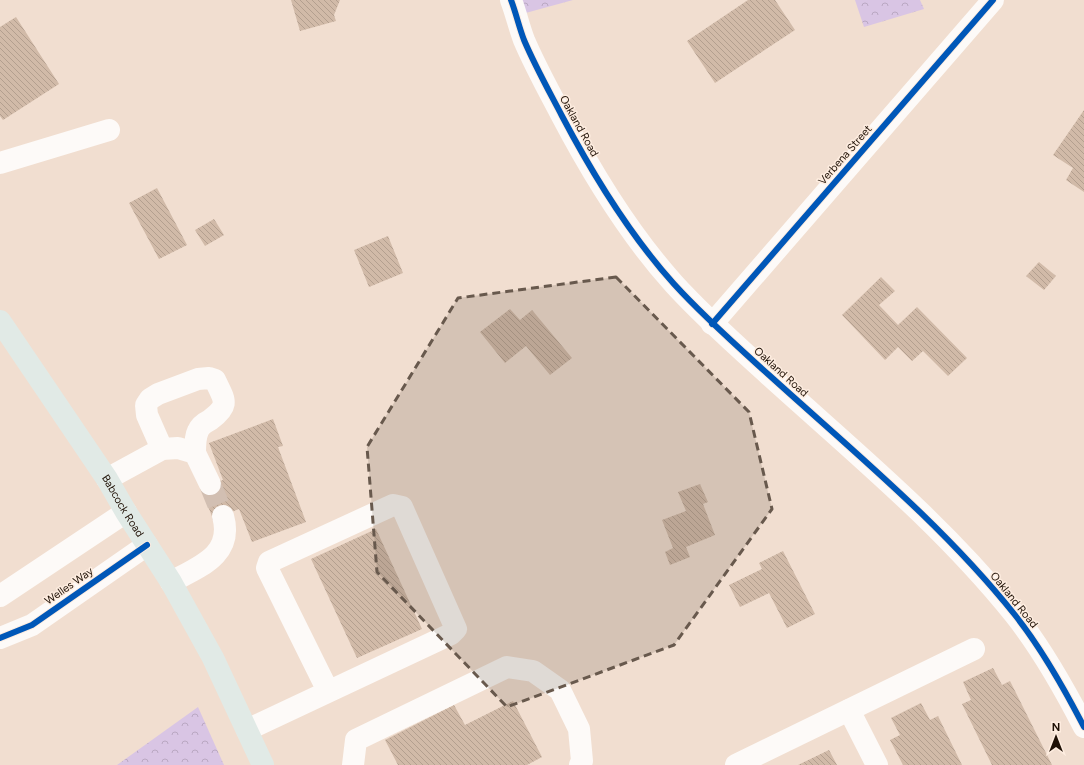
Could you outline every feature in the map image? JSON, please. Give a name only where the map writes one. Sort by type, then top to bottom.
[{"type":"main road","name":"Babcock Road","points":[[0,321],[107,479],[126,512],[171,582],[213,658],[263,765]]},
{"type":"street","name":"Oakland Road","points":[[511,0],[524,39],[549,92],[582,153],[619,212],[648,251],[674,283],[712,324],[924,516],[978,571],[1016,616],[1045,658],[1084,727]]},
{"type":"street","name":"Verbena Street","points":[[712,324],[993,0]]},
{"type":"street","points":[[0,163],[110,130]]},
{"type":"street","points":[[162,449],[147,414],[146,406],[150,399],[158,394],[198,378],[210,378],[215,380],[223,396],[224,405],[221,412],[206,422],[198,430],[194,453],[210,484]]},
{"type":"street","points":[[107,479],[162,449],[178,448],[194,453]]},
{"type":"street","points":[[247,730],[328,692],[451,634],[456,628],[402,507],[393,506],[269,562],[267,568],[328,692]]},
{"type":"street","points":[[0,596],[126,512]]},
{"type":"street","points":[[171,582],[210,561],[218,552],[224,541],[226,525],[223,516]]},
{"type":"street","name":"Welles Way","points":[[0,638],[32,625],[147,545]]},
{"type":"street","points":[[736,765],[974,649]]},
{"type":"street","points":[[353,765],[356,740],[507,667],[533,671],[560,690],[580,729],[582,761],[580,765]]},
{"type":"street","points":[[850,710],[877,765]]},
{"type":"highlighted area","points":[[616,277],[749,412],[772,509],[674,645],[507,707],[377,572],[367,447],[458,298]]},
{"type":"green space","points":[[518,0],[573,0],[522,14]]},
{"type":"green space","points":[[855,0],[920,0],[924,9],[864,27]]},
{"type":"green space","points":[[198,707],[224,765],[117,765]]},
{"type":"building","points":[[291,0],[340,0],[334,15],[336,21],[300,31]]},
{"type":"building","points":[[748,0],[775,0],[795,30],[715,83],[687,41]]},
{"type":"building","points":[[16,17],[59,84],[3,120],[0,116],[0,27]]},
{"type":"building","points":[[1084,110],[1084,192],[1066,180],[1073,168],[1053,155]]},
{"type":"building","points":[[157,188],[187,245],[159,259],[129,203]]},
{"type":"building","points":[[214,219],[224,235],[205,246],[195,230]]},
{"type":"building","points":[[388,236],[403,273],[369,287],[354,250]]},
{"type":"building","points":[[1039,262],[1056,276],[1044,290],[1026,276]]},
{"type":"building","points":[[881,277],[895,291],[879,305],[898,325],[917,307],[967,358],[948,376],[923,351],[912,361],[898,347],[885,360],[842,315]]},
{"type":"building","points":[[510,309],[520,320],[532,310],[572,358],[550,375],[526,346],[505,363],[480,332]]},
{"type":"building","points":[[273,419],[283,446],[278,447],[306,522],[252,542],[239,509],[213,519],[201,488],[223,480],[209,443]]},
{"type":"building","points":[[700,484],[708,502],[703,504],[715,535],[686,547],[690,557],[670,565],[665,552],[673,548],[662,520],[686,511],[678,492]]},
{"type":"building","points":[[376,529],[422,629],[357,658],[311,559]]},
{"type":"building","points":[[783,551],[815,614],[787,628],[769,593],[740,607],[729,585],[762,569],[759,563]]},
{"type":"building","points":[[993,668],[1002,685],[1010,681],[1052,765],[992,765],[962,704],[971,700],[963,682]]},
{"type":"building","points":[[513,701],[542,757],[527,765],[398,765],[385,740],[454,705],[465,725]]},
{"type":"building","points":[[921,703],[930,720],[938,716],[962,765],[903,765],[890,740],[900,735],[891,718]]},
{"type":"building","points":[[829,750],[837,765],[798,765]]},
{"type":"tunnel","points":[[210,484],[223,516]]},
{"type":"cycle path","points":[[511,0],[528,50],[574,138],[599,182],[642,245],[674,284],[697,308],[897,490],[958,550],[1025,628],[1052,669],[1084,727]]},
{"type":"cycle path","points":[[712,324],[993,0]]},
{"type":"cycle path","points":[[0,638],[32,625],[147,545]]}]
